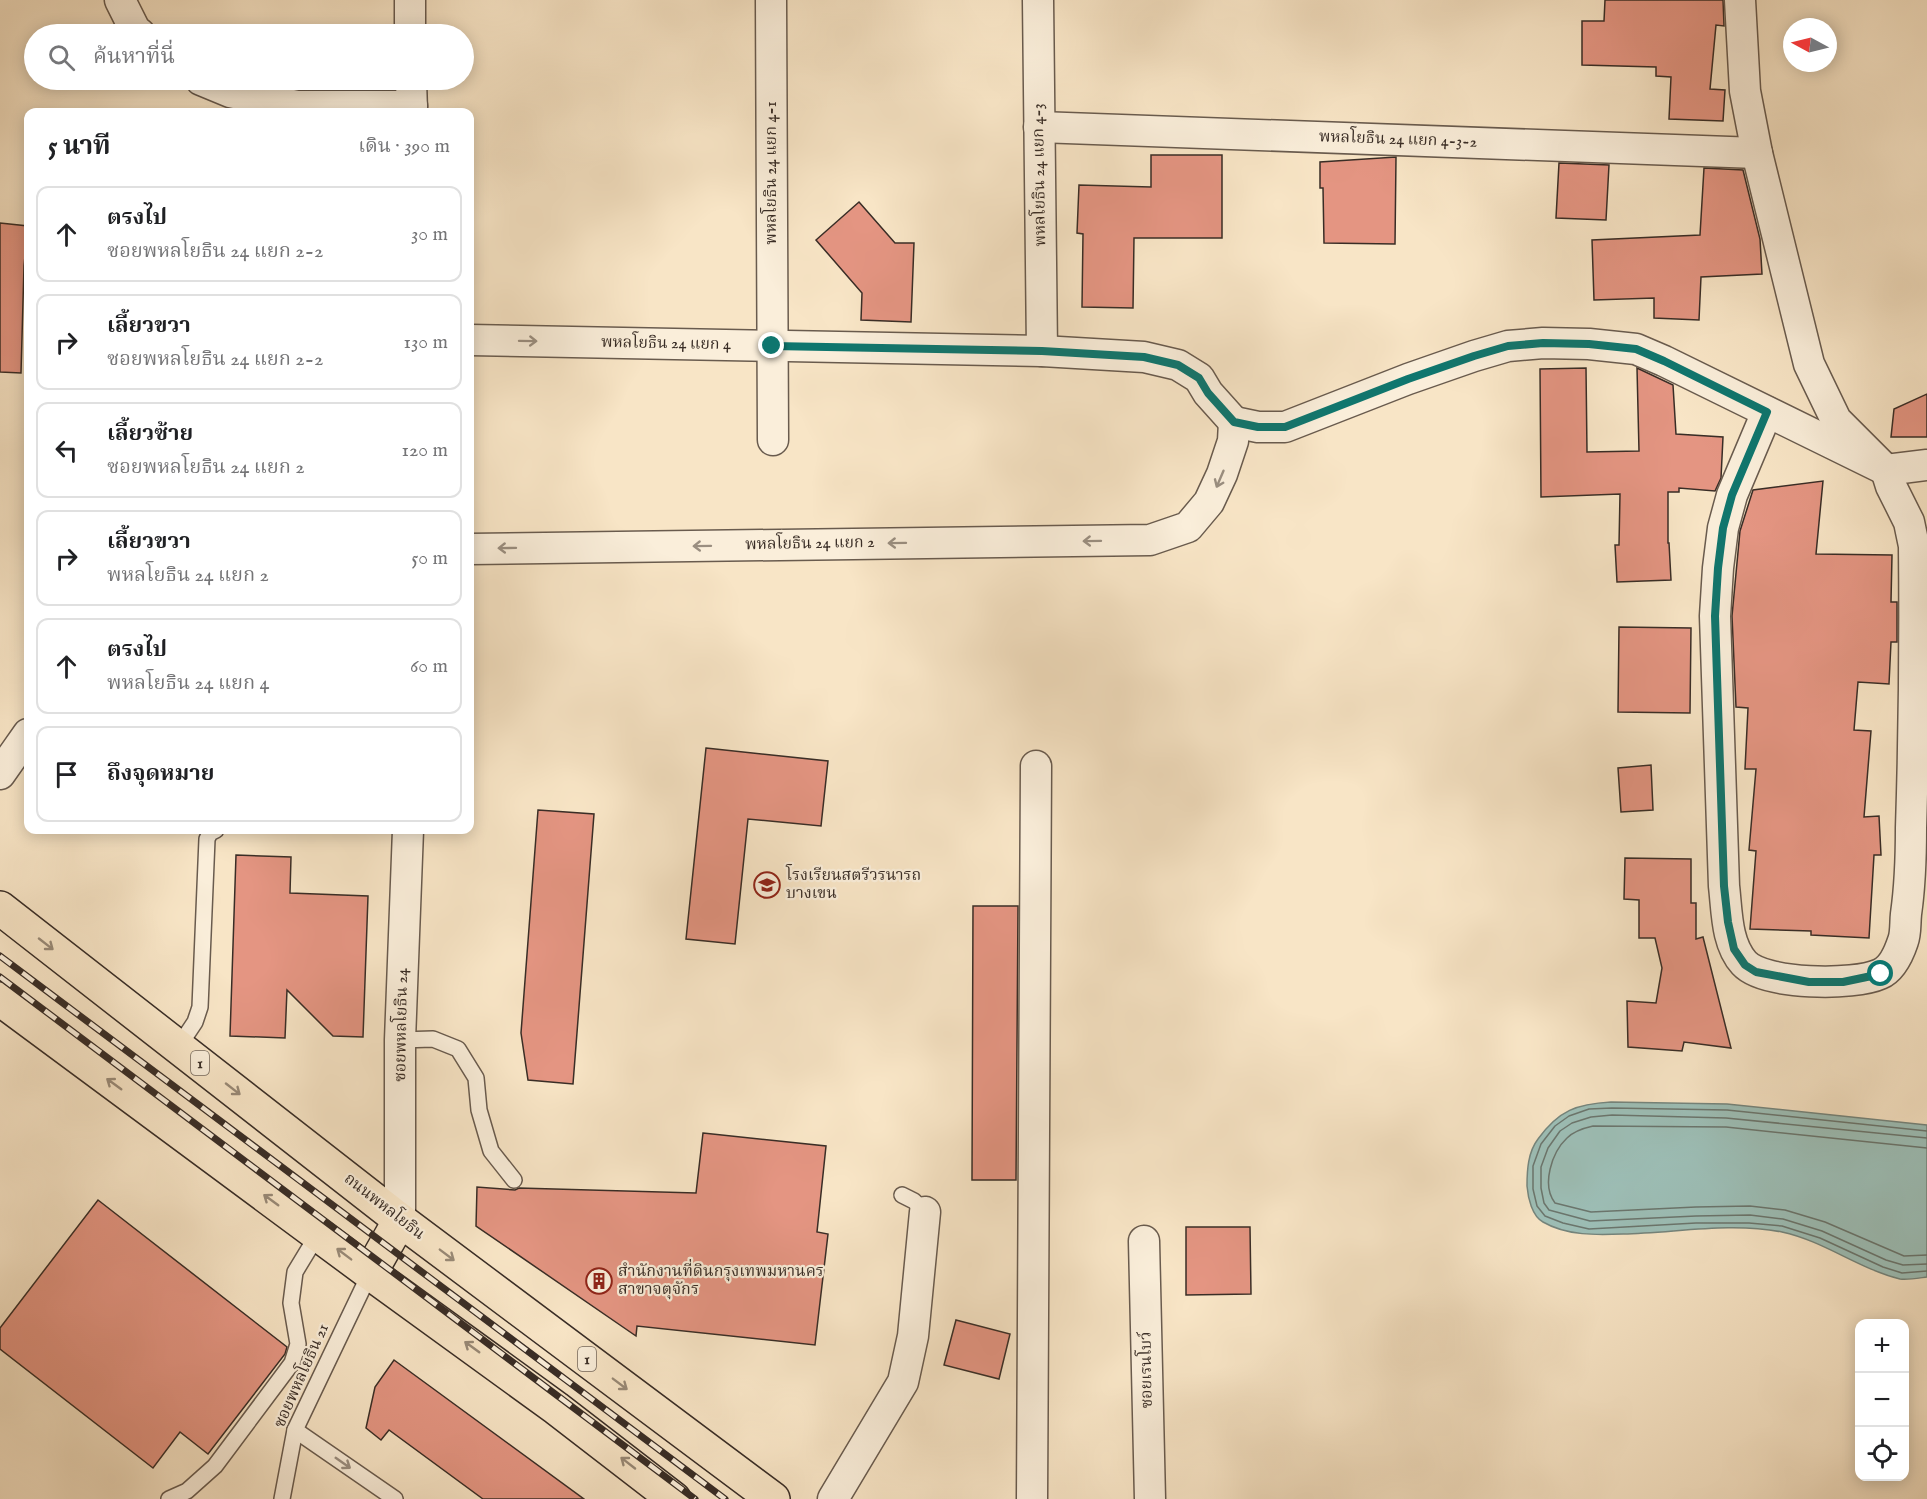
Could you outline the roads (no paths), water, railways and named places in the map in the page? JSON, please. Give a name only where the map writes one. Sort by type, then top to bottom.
[{"type":"main road","name":"ถนนพหลโยธิน","points":[[0,908],[400,1220],[773,1499]]},
{"type":"main road","points":[[0,999],[556,1408],[674,1499]]},
{"type":"main road","points":[[370,1273],[400,1220]]},
{"type":"street","points":[[120,0],[132,24]]},
{"type":"street","points":[[410,0],[410,24]]},
{"type":"street","name":"พหลโยธิน 24 แยก 4-1","points":[[771,0],[773,440]]},
{"type":"street","name":"พหลโยธิน 24 แยก 4-3","points":[[1038,0],[1042,351]]},
{"type":"street","points":[[1740,0],[1744,91],[1809,364],[1836,420],[1886,470],[1891,486],[1909,522],[1914,546],[1914,750],[1910,886],[1904,939],[1895,961],[1881,974],[1843,982],[1809,982],[1756,972],[1745,965],[1734,949],[1728,922],[1724,886],[1715,616],[1723,528],[1732,495],[1767,412]]},
{"type":"street","points":[[225,90],[297,106],[412,99]]},
{"type":"street","name":"พหลโยธิน 24 แยก 4-3-2","points":[[1039,127],[1757,153]]},
{"type":"street","name":"พหลโยธิน 24 แยก 4","points":[[474,340],[1042,351]]},
{"type":"street","points":[[1042,351],[1144,357],[1178,365],[1199,378],[1208,393],[1234,422],[1258,427],[1285,427],[1474,356],[1508,346],[1543,343],[1589,344],[1636,349],[1886,470],[1927,465]]},
{"type":"street","name":"พหลโยธิน 24 แยก 2","points":[[474,549],[1150,540],[1188,527],[1209,502],[1222,474],[1233,441],[1234,422]]},
{"type":"street","points":[[0,774],[24,740]]},
{"type":"street","points":[[1032,1499],[1036,766]]},
{"type":"street","name":"ซอยพหลโยธิน 24","points":[[400,1220],[400,1040],[408,834]]},
{"type":"street","points":[[833,1499],[903,1382],[912,1336],[913,1204]]},
{"type":"street","name":"ซอยเรนโบว์","points":[[1144,1241],[1150,1499]]},
{"type":"lane","points":[[179,1046],[195,1022],[200,1006],[207,839],[209,834]]},
{"type":"lane","points":[[400,1040],[433,1039],[458,1049],[476,1078],[479,1110],[491,1151],[514,1180]]},
{"type":"lane","points":[[169,1499],[187,1491],[215,1466],[292,1363],[298,1344],[291,1303],[295,1272],[318,1234]]},
{"type":"lane","name":"ซอยพหลโยธิน 21","points":[[282,1499],[295,1430],[370,1273]]},
{"type":"lane","points":[[295,1430],[395,1499]]},
{"type":"water","points":[[1611,1102],[1727,1104],[1927,1125],[1927,1277],[1900,1279],[1870,1269],[1797,1236],[1762,1229],[1723,1228],[1593,1234],[1552,1227],[1539,1219],[1530,1201],[1527,1174],[1532,1150],[1546,1129],[1561,1115],[1578,1107]]},
{"type":"railway","points":[[0,956],[725,1499]]},
{"type":"railway","points":[[0,977],[695,1499]]},
{"type":"place","name":"โรงเรียนสตรีวรนารถ บางเขน","points":[[767,885]]},
{"type":"place","name":"สำนักงานที่ดินกรุงเทพมหานคร สาขาจตุจักร","points":[[599,1281]]}]
